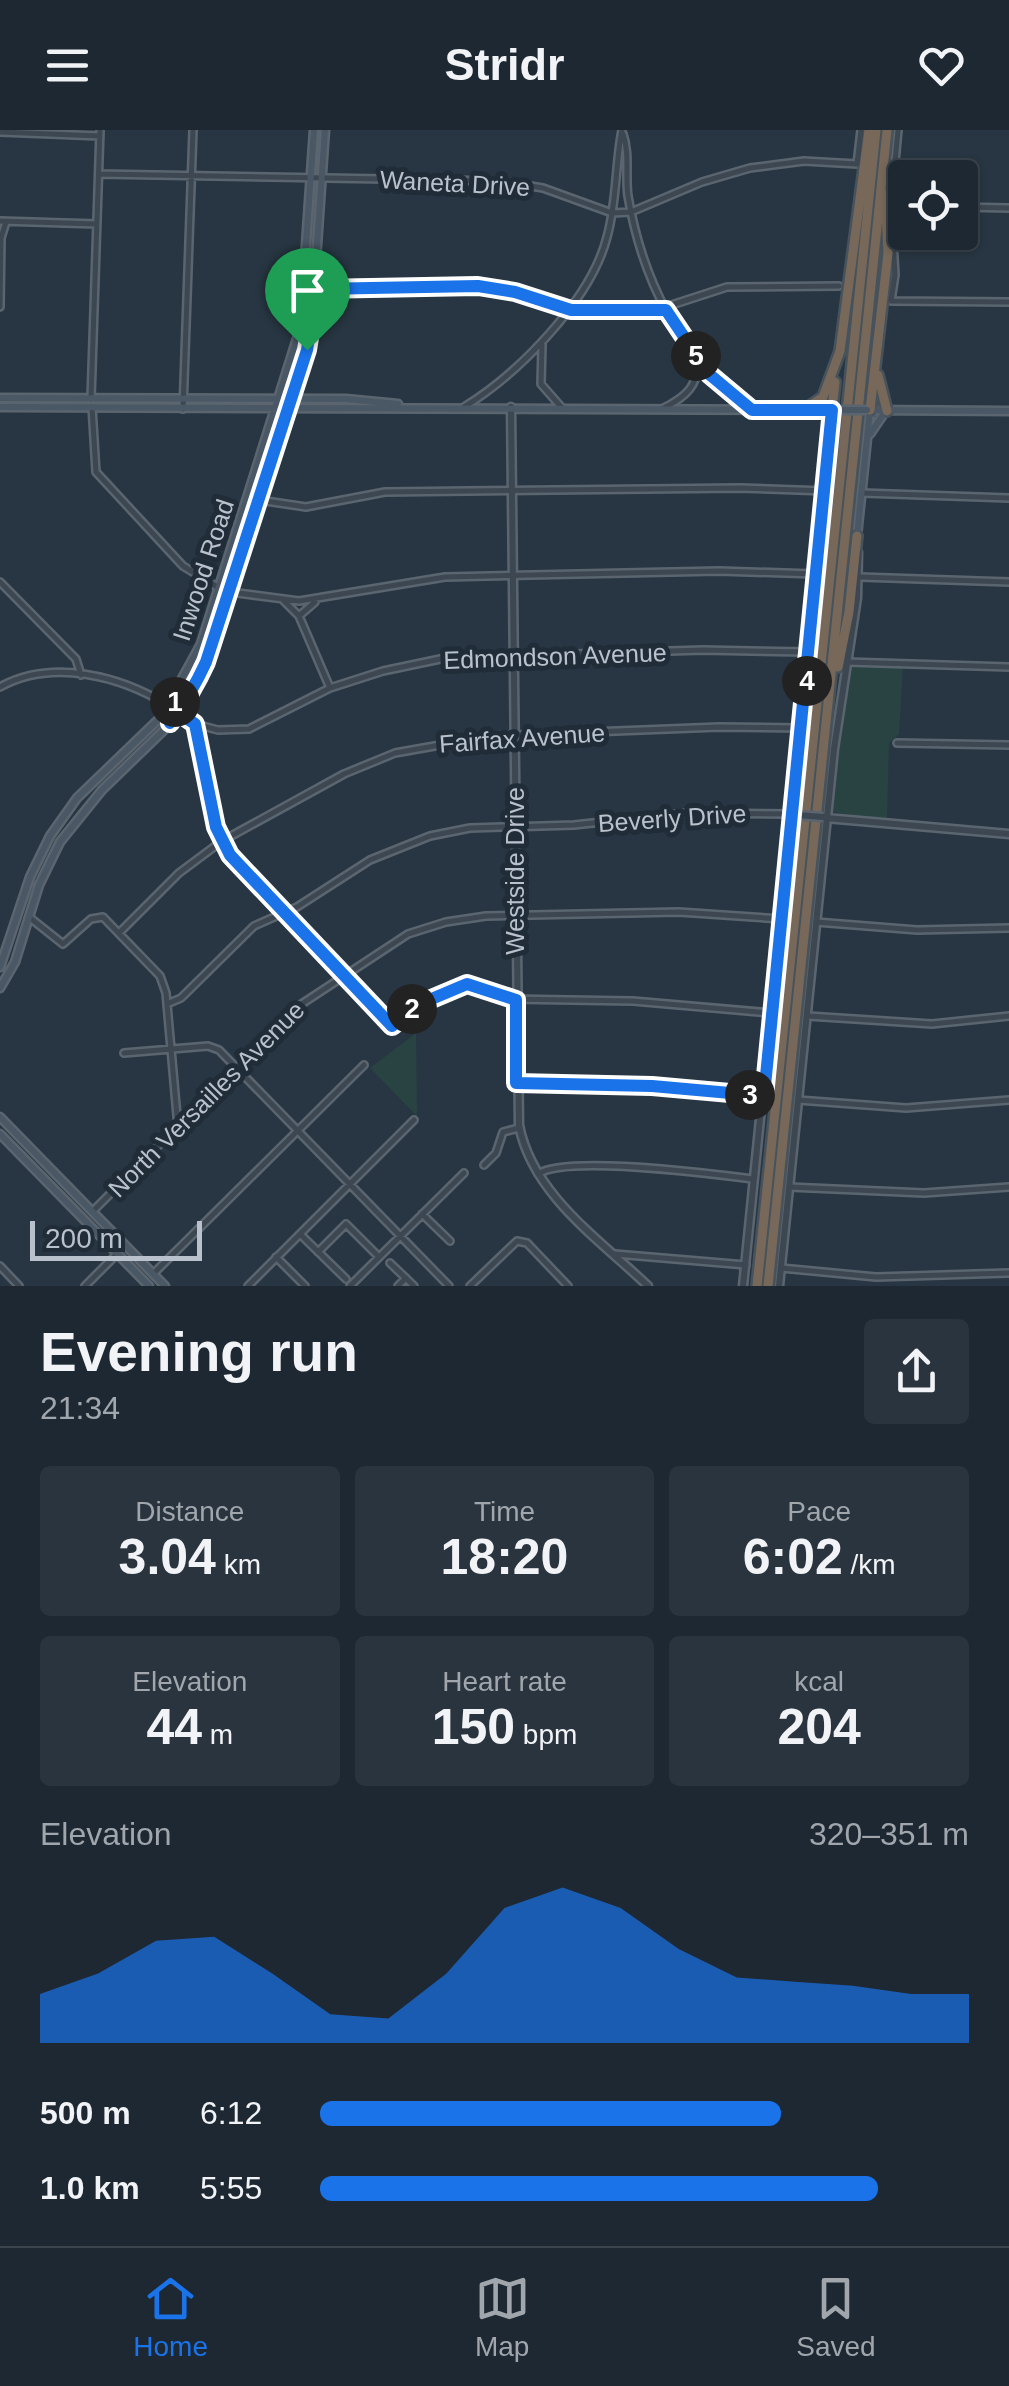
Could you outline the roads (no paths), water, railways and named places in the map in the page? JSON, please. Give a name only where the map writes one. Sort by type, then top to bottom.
[{"type":"highway","points":[[836,410],[835,370],[872,130]]},
{"type":"highway","points":[[757,1286],[872,130]]},
{"type":"highway","points":[[768,1286],[887,130]]},
{"type":"highway","points":[[868,410],[888,253],[883,169]]},
{"type":"highway","points":[[876,358],[888,411]]},
{"type":"highway","points":[[804,410],[820,401],[835,370]]},
{"type":"highway","points":[[820,660],[824,512]]},
{"type":"highway","points":[[830,704],[850,612],[856,536]]},
{"type":"main road","name":"Inwood Road","points":[[0,988],[20,908],[40,854],[78,798],[144,736],[169,706],[196,656],[300,330],[314,130]]},
{"type":"main road","name":"Inwood Road","points":[[2,972],[30,914],[50,859],[85,809],[170,723],[206,662],[311,332],[317,289],[325,130]]},
{"type":"main road","points":[[0,398],[183,410],[401,405]]},
{"type":"main road","points":[[0,407],[184,398],[511,408],[1009,411]]},
{"type":"main road","points":[[824,512],[836,410]]},
{"type":"main road","points":[[856,536],[868,410]]},
{"type":"main road","points":[[867,440],[876,420],[888,411]]},
{"type":"main road","points":[[218,588],[230,592]]},
{"type":"main road","points":[[174,698],[178,712]]},
{"type":"main road","points":[[169,706],[170,723]]},
{"type":"main road","points":[[40,854],[50,859]]},
{"type":"main road","points":[[20,908],[30,914]]},
{"type":"main road","points":[[0,1117],[165,1286]]},
{"type":"main road","points":[[15,1132],[3,1137],[147,1284],[154,1274]]},
{"type":"main road","points":[[84,1220],[93,1212]]},
{"type":"main road","points":[[117,1254],[125,1245]]},
{"type":"street","points":[[183,410],[193,130]]},
{"type":"street","name":"Waneta Drive","points":[[98,174],[312,175],[524,184],[612,213],[631,212],[702,182],[750,168],[804,161],[857,164],[861,130]]},
{"type":"street","points":[[895,160],[898,130]]},
{"type":"street","points":[[0,132],[100,133],[92,403],[96,472],[183,566],[218,588]]},
{"type":"street","points":[[622,132],[631,212],[646,273],[666,310],[718,384],[752,410]]},
{"type":"street","points":[[464,406],[507,379],[543,342],[601,256],[612,213],[622,132]]},
{"type":"street","points":[[978,207],[1009,208]]},
{"type":"street","points":[[0,307],[3,221],[97,224]]},
{"type":"street","points":[[894,250],[896,275],[891,301],[1009,302]]},
{"type":"street","points":[[306,286],[478,286],[515,292],[566,308],[666,310],[727,287],[840,286]]},
{"type":"street","points":[[543,342],[541,384],[562,408]]},
{"type":"street","points":[[662,409],[681,399],[694,384],[697,369],[692,350]]},
{"type":"street","name":"Westside Drive","points":[[511,408],[516,1083],[520,1128],[538,1174],[648,1286]]},
{"type":"street","points":[[259,500],[306,506],[385,492],[512,494],[740,488],[826,492]]},
{"type":"street","points":[[862,493],[1009,498]]},
{"type":"street","points":[[744,1286],[824,512]]},
{"type":"street","points":[[780,1286],[825,818],[860,576],[856,536]]},
{"type":"street","points":[[230,592],[283,600],[321,599],[426,578],[719,571],[815,574]]},
{"type":"street","points":[[860,576],[1009,582]]},
{"type":"street","points":[[0,582],[76,659],[82,675]]},
{"type":"street","points":[[299,616],[321,599]]},
{"type":"street","points":[[283,600],[299,616],[330,688]]},
{"type":"street","name":"Edmondson Avenue","points":[[195,724],[218,730],[249,729],[330,688],[420,662],[514,654],[810,652]]},
{"type":"street","points":[[847,662],[1009,667]]},
{"type":"street","points":[[0,687],[36,674],[82,675],[136,687],[169,706]]},
{"type":"street","points":[[178,712],[195,724],[222,841],[247,878],[392,1026],[422,1003],[467,984],[516,1000],[633,1001],[771,1013]]},
{"type":"street","name":"Fairfax Avenue","points":[[119,933],[179,874],[222,841],[379,758],[443,742],[515,735],[803,728]]},
{"type":"street","points":[[897,742],[1009,745]]},
{"type":"street","name":"Beverly Drive","points":[[167,1004],[181,998],[254,926],[283,913],[370,860],[410,843],[470,828],[714,811],[795,814],[1009,834]]},
{"type":"street","name":"North Versailles Avenue","points":[[93,1212],[307,998],[424,928],[465,918],[515,915],[692,912],[782,918]]},
{"type":"street","points":[[30,914],[63,944],[94,916],[102,918],[160,976],[167,1004],[178,1127]]},
{"type":"street","points":[[816,922],[917,930],[1009,928]]},
{"type":"street","points":[[808,1016],[932,1024],[1009,1016]]},
{"type":"street","points":[[124,1053],[214,1048],[449,1286]]},
{"type":"street","points":[[154,1274],[364,1065]]},
{"type":"street","points":[[516,1083],[652,1086],[764,1096]]},
{"type":"street","points":[[798,1100],[906,1108],[1009,1100]]},
{"type":"street","points":[[248,1286],[414,1120]]},
{"type":"street","points":[[484,1166],[496,1153],[503,1132],[520,1128]]},
{"type":"street","points":[[538,1174],[550,1168],[588,1168],[756,1179]]},
{"type":"street","points":[[300,1234],[348,1283],[464,1173]]},
{"type":"street","points":[[789,1187],[897,1192],[1009,1187]]},
{"type":"street","points":[[422,1214],[450,1242]]},
{"type":"street","points":[[318,1252],[346,1224],[379,1257]]},
{"type":"street","points":[[470,1286],[517,1241],[527,1243],[568,1286]]},
{"type":"street","points":[[85,1286],[117,1254]]},
{"type":"street","points":[[615,1254],[746,1266]]},
{"type":"street","points":[[276,1258],[305,1286]]},
{"type":"street","points":[[390,1262],[414,1286]]},
{"type":"street","points":[[0,1266],[19,1286]]},
{"type":"street","points":[[781,1268],[876,1277],[1009,1273]]},
{"type":"street","points":[[398,1286],[406,1278]]}]
